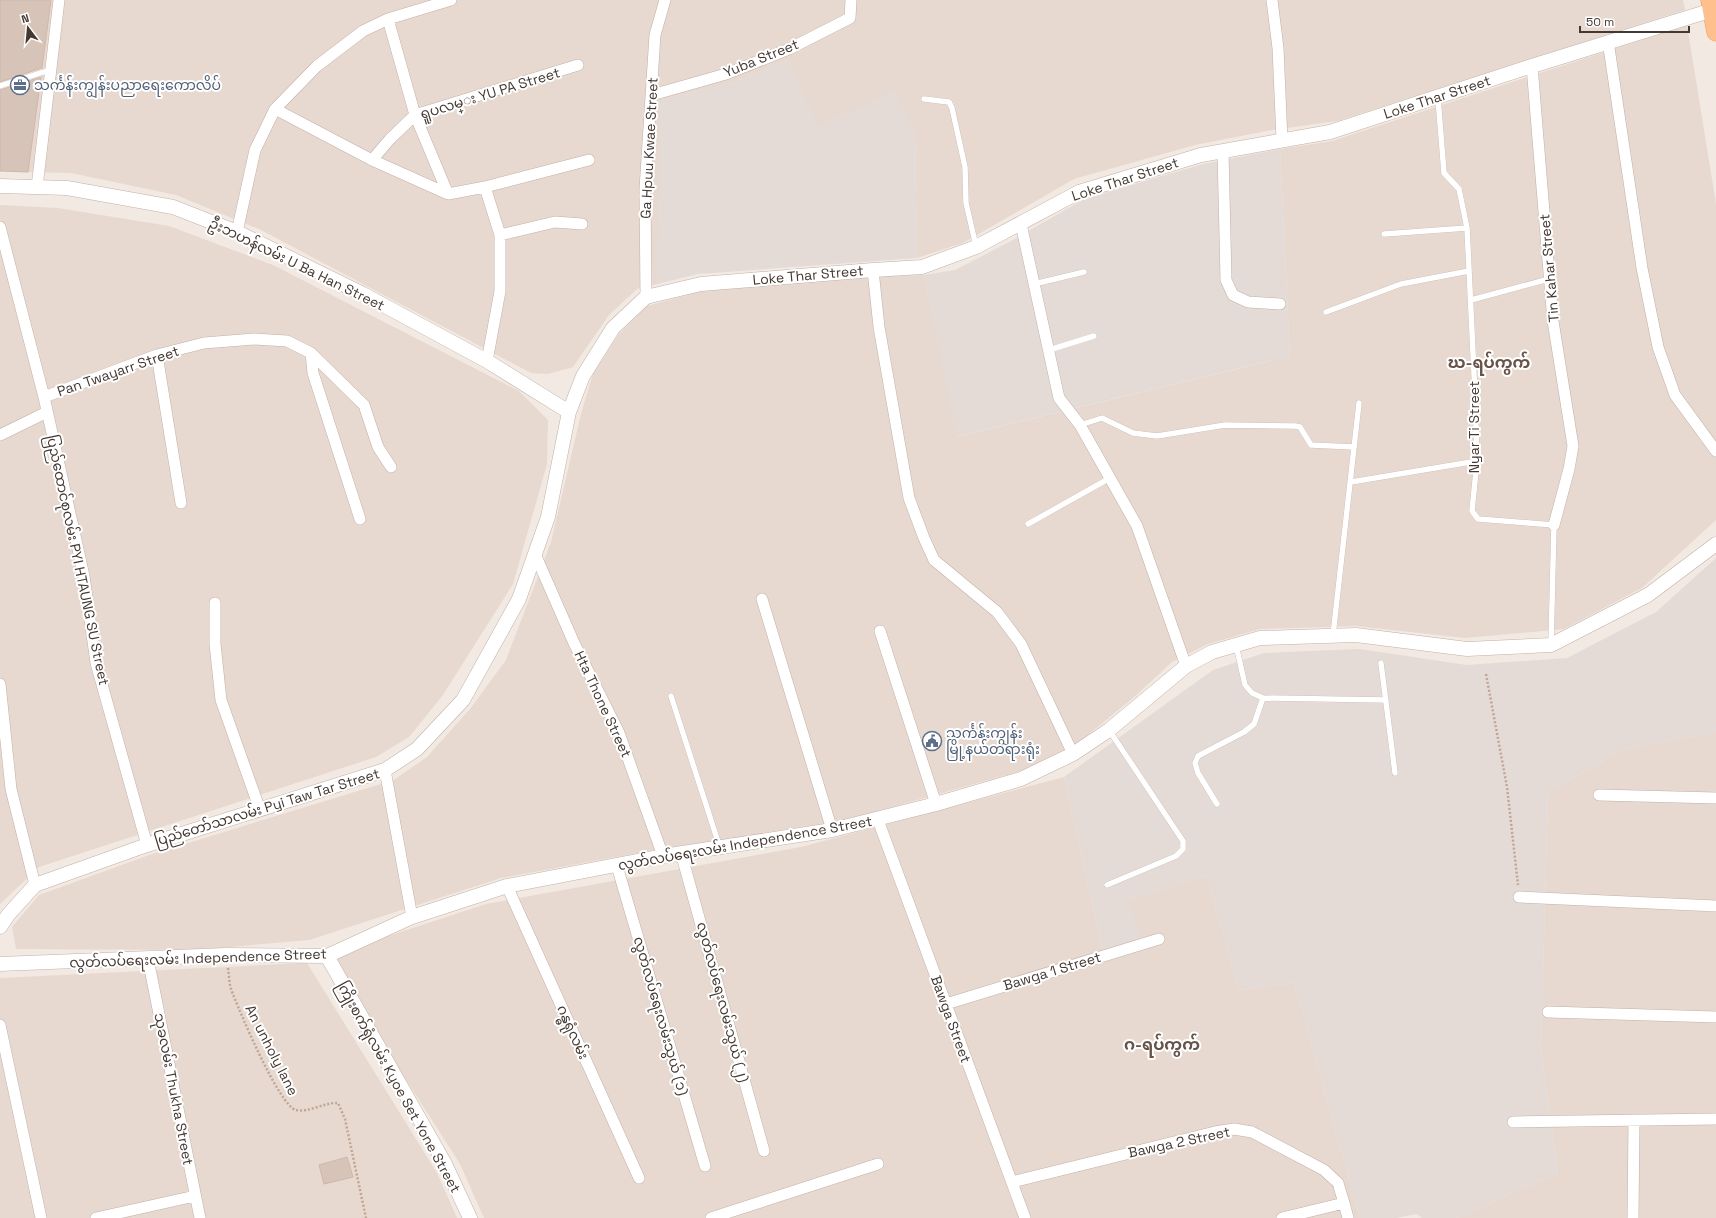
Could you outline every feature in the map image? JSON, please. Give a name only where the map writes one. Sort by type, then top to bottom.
[{"type":"main road","points":[[1713,6],[1716,32]]},
{"type":"street","points":[[36,187],[59,0]]},
{"type":"street","points":[[237,232],[255,150],[275,109],[317,66],[363,31],[388,19],[451,0]]},
{"type":"street","name":"Ga Hpuu Kwae Street","points":[[646,297],[645,189],[655,34],[665,0]]},
{"type":"street","name":"Yuba Street","points":[[652,95],[726,74],[789,49],[850,18],[851,0]]},
{"type":"street","points":[[1272,0],[1278,48],[1282,140]]},
{"type":"street","name":"Loke Thar Street","points":[[646,297],[702,284],[922,267],[976,247],[1079,192],[1201,155],[1330,132],[1713,6]]},
{"type":"street","points":[[388,19],[415,116],[448,194]]},
{"type":"street","points":[[1608,41],[1642,268],[1658,347],[1676,394],[1716,451]]},
{"type":"street","name":"ရူပလမ္း YU PA Street","points":[[372,160],[390,139],[415,116],[578,65]]},
{"type":"street","name":"Tin Kahar Street","points":[[1532,66],[1553,321],[1573,446],[1569,469],[1554,525]]},
{"type":"street","points":[[275,109],[372,160],[448,194],[485,187],[590,160]]},
{"type":"street","points":[[1223,151],[1226,280],[1233,295],[1248,302],[1280,304]]},
{"type":"street","name":"ဦးဘဟန်လမ်း U Ba Han Street","points":[[0,186],[67,188],[174,208],[237,232],[363,294],[487,361],[570,412]]},
{"type":"street","points":[[485,187],[500,235],[500,291],[487,361]]},
{"type":"street","points":[[500,235],[556,222],[582,224]]},
{"type":"street","points":[[1021,224],[1059,398],[1080,425],[1137,526],[1186,666]]},
{"type":"street","name":"ပြည်ထောင်စုလမ်း PYI HTAUNG SU Street","points":[[0,227],[44,397],[84,576],[96,662],[147,845]]},
{"type":"street","points":[[873,270],[879,327],[909,498],[924,538],[934,560],[997,612],[1021,644],[1073,754]]},
{"type":"street","points":[[570,412],[583,376],[613,328],[646,297]]},
{"type":"street","name":"Pan Twayarr Street","points":[[44,397],[157,355],[204,343],[254,339],[287,341],[312,353],[364,405],[378,447],[391,467]]},
{"type":"street","points":[[312,353],[313,373],[360,520]]},
{"type":"street","points":[[157,355],[181,503]]},
{"type":"street","points":[[0,435],[47,412]]},
{"type":"street","name":"ပြည်တော်သာလမ်း Pyi Taw Tar Street","points":[[0,927],[8,915],[35,885],[147,845],[385,770],[417,749],[463,700],[519,598],[548,517],[570,412]]},
{"type":"street","name":"လွတ်လပ်ရေးလမ်း Independence Street","points":[[0,964],[226,955],[327,956],[412,917],[507,886],[663,856],[832,830],[878,820],[1021,779],[1073,754],[1108,730],[1186,666],[1212,652],[1260,638],[1356,635],[1467,649],[1551,645],[1648,595],[1716,544]]},
{"type":"street","name":"Hta Thone Street","points":[[536,554],[574,643],[619,733],[663,856]]},
{"type":"street","points":[[762,599],[832,830]]},
{"type":"street","points":[[215,603],[215,644],[221,700],[260,810]]},
{"type":"street","points":[[880,631],[936,804]]},
{"type":"street","points":[[0,684],[11,789],[35,885]]},
{"type":"street","points":[[385,770],[412,917]]},
{"type":"street","points":[[1599,795],[1716,798]]},
{"type":"street","name":"Bawga Street","points":[[878,820],[1025,1218]]},
{"type":"street","name":"လွတ်လပ်ရေးလမ်းသွယ် (၂)","points":[[682,853],[764,1151]]},
{"type":"street","name":"လွတ်လပ်ရေးလမ်းသွယ် (၁)","points":[[617,866],[705,1166]]},
{"type":"street","name":"ဂန္ဓရုံလမ်း","points":[[507,886],[639,1178]]},
{"type":"street","points":[[1519,897],[1716,906]]},
{"type":"street","name":"Bawga 1 Street","points":[[946,1004],[1159,938]]},
{"type":"street","name":"ကြိုးစက်ရုံလမ်း Kyoe Set Yone Street","points":[[327,956],[445,1164],[470,1218]]},
{"type":"street","name":"သုခလမ်း Thukha Street","points":[[148,959],[200,1218]]},
{"type":"street","points":[[1548,1012],[1716,1017]]},
{"type":"street","points":[[0,1025],[41,1218]]},
{"type":"street","points":[[1513,1122],[1716,1119]]},
{"type":"street","points":[[1633,1218],[1634,1120]]},
{"type":"street","name":"Bawga 2 Street","points":[[1012,1182],[1215,1132],[1234,1129],[1252,1132],[1324,1170],[1338,1183],[1348,1218]]},
{"type":"street","points":[[711,1218],[878,1164]]},
{"type":"street","points":[[96,1218],[195,1196]]},
{"type":"street","points":[[1282,1218],[1344,1204]]},
{"type":"lane","points":[[0,86],[50,70]]},
{"type":"lane","name":"Nyar Ti Street","points":[[1438,96],[1444,173],[1459,189],[1467,228],[1477,461],[1472,511],[1474,516],[1478,519],[1554,525]]},
{"type":"lane","points":[[924,99],[948,102],[952,108],[965,167],[966,204],[976,247]]},
{"type":"lane","points":[[1384,234],[1467,228]]},
{"type":"lane","points":[[1326,312],[1401,284],[1470,271]]},
{"type":"lane","points":[[1034,284],[1084,272]]},
{"type":"lane","points":[[1471,300],[1549,279]]},
{"type":"lane","points":[[1049,350],[1094,336]]},
{"type":"lane","points":[[1333,635],[1359,403]]},
{"type":"lane","points":[[1080,425],[1102,418],[1133,433],[1157,436],[1225,425],[1294,426],[1300,427],[1311,445],[1354,447]]},
{"type":"lane","points":[[1350,482],[1477,461]]},
{"type":"lane","points":[[1028,524],[1110,478]]},
{"type":"lane","points":[[1551,645],[1554,525]]},
{"type":"lane","points":[[1236,645],[1245,685],[1252,693],[1263,698],[1386,700]]},
{"type":"lane","points":[[1380,663],[1395,774]]},
{"type":"lane","points":[[671,696],[720,848]]},
{"type":"lane","points":[[1217,804],[1198,772],[1195,763],[1198,756],[1244,732],[1254,724],[1263,698]]},
{"type":"lane","points":[[1107,885],[1176,856],[1183,849],[1183,841],[1108,730]]},
{"type":"path","points":[[1486,674],[1507,787],[1519,897]]},
{"type":"path","name":"An unholy lane","points":[[226,955],[231,987],[251,1038],[272,1078],[290,1107],[297,1110],[331,1102],[338,1103],[345,1119],[366,1218]]},
{"type":"shaded area","points":[[51,0],[1683,0],[1685,10],[1337,121],[1272,130],[1195,145],[1074,179],[963,243],[917,258],[915,135],[818,126],[787,61],[731,83],[661,100],[657,284],[637,289],[609,315],[573,367],[548,374],[531,373],[261,230],[176,195],[71,173],[28,172]]},
{"type":"shaded area","points":[[1687,25],[1716,204],[1716,520],[1642,588],[1564,629],[1465,638],[1356,626],[1260,629],[1208,644],[1172,662],[1133,698],[1078,743],[1024,770],[846,820],[665,848],[501,878],[309,940],[196,950],[16,949],[12,927],[39,895],[152,854],[394,780],[427,757],[470,709],[506,660],[551,542],[581,414],[593,374],[619,334],[647,306],[702,291],[866,276],[924,275],[957,437],[1290,356],[1280,149],[1332,141]]},
{"type":"shaded area","points":[[787,61],[819,126],[896,89],[915,135],[917,258],[698,274],[657,284],[660,100],[731,83]]},
{"type":"shaded area","points":[[1280,149],[1290,356],[956,437],[924,275],[955,270],[1013,240],[1084,199],[1203,164]]},
{"type":"shaded area","points":[[0,205],[58,208],[169,226],[273,265],[519,391],[548,420],[547,464],[513,584],[443,695],[409,737],[376,757],[39,867],[0,904]]},
{"type":"shaded area","points":[[1716,558],[1716,732],[1622,750],[1548,793],[1541,1048],[1558,1173],[1456,1218],[1422,1218],[1417,1214],[1396,1218],[1360,1218],[1294,983],[1239,990],[1206,876],[1129,899],[1142,941],[1103,952],[1064,777],[1213,670],[1264,653],[1359,649],[1467,665],[1567,658],[1656,612]]},
{"type":"shaded area","points":[[1716,732],[1716,1218],[1456,1218],[1558,1173],[1541,1048],[1548,793],[1622,750]]},
{"type":"shaded area","points":[[1064,777],[1103,952],[1129,899],[1206,876],[1239,990],[1294,983],[1360,1218],[484,1218],[460,1164],[327,956],[486,904],[801,847]]},
{"type":"shaded area","points":[[307,963],[437,1173],[457,1218],[0,1218],[0,978]]},
{"type":"building","points":[[0,0],[51,0],[42,68],[0,82]]},
{"type":"building","points":[[41,77],[28,172],[0,171],[0,90]]},
{"type":"building","points":[[347,1157],[353,1177],[324,1184],[319,1165]]},
{"type":"place","name":"သင်္ကန်းကျွန်းပညာရေးကောလိပ်","points":[[20,85]]},
{"type":"place","name":"သင်္ကန်းကျွန်း မြို့နယ်တရားရုံး","points":[[932,741]]},
{"type":"district","name":"ဃ-ရပ်ကွက်","points":[[1489,362]]},
{"type":"district","name":"ဂ-ရပ်ကွက်","points":[[1162,1044]]}]
